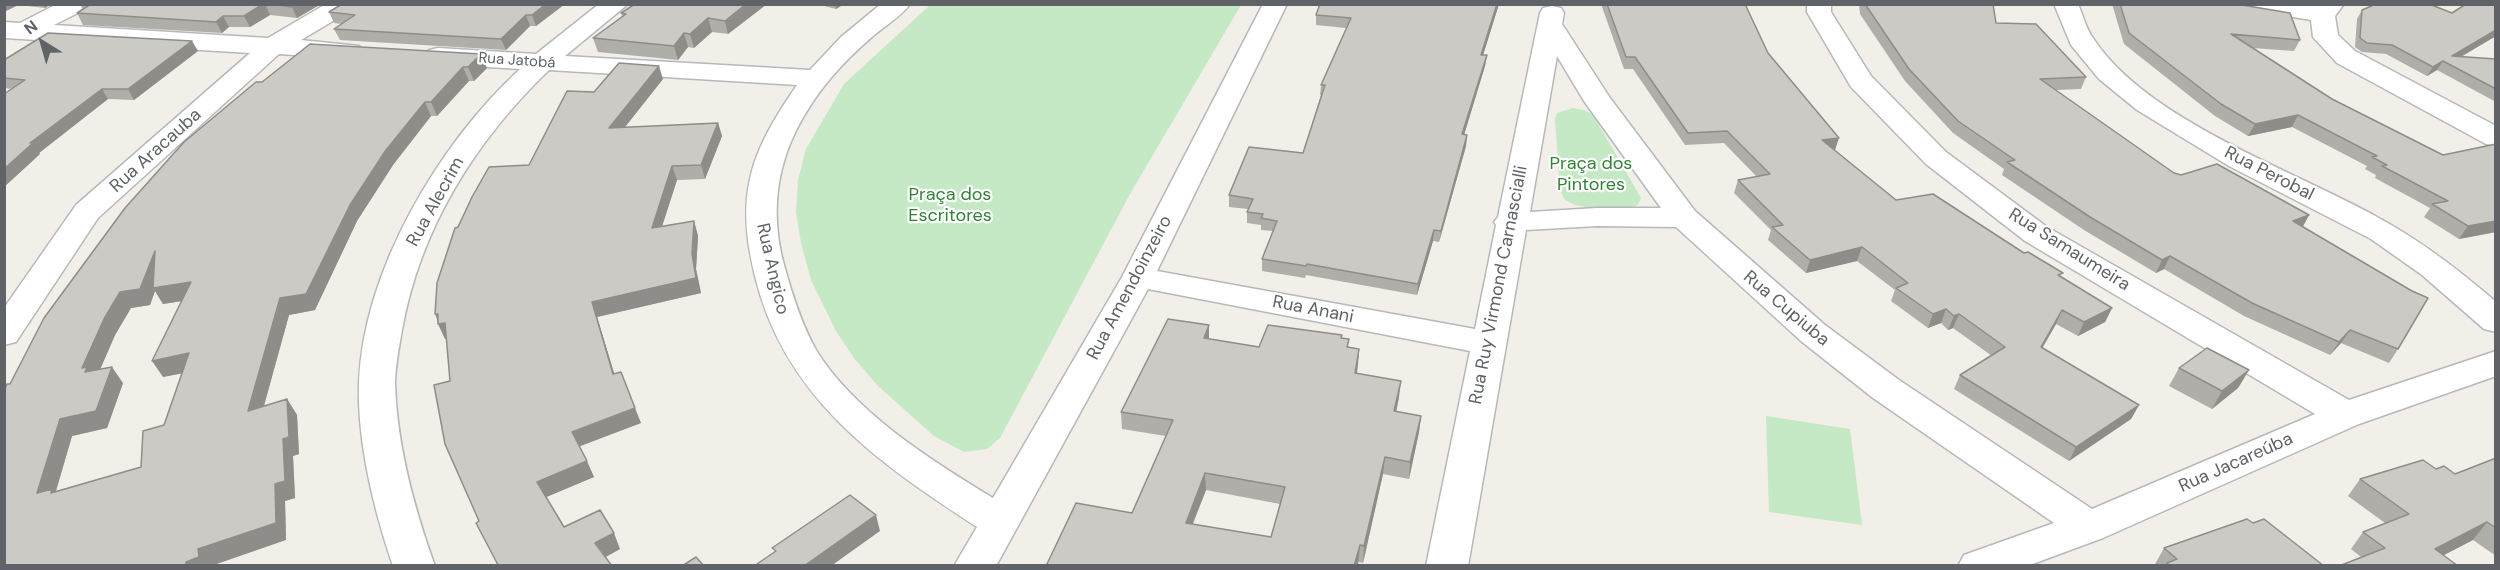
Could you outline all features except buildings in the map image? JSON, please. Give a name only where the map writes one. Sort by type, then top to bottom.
[{"type":"street","points":[[11,35],[77,4]]},
{"type":"street","name":"Rua Aracauba","points":[[4,334],[87,212],[273,46],[344,4]]},
{"type":"street","name":"Rua Alecrim","points":[[414,566],[399,524],[383,451],[377,376],[396,286],[410,243],[455,165],[509,96],[542,63],[616,4]]},
{"type":"street","name":"Rua Angico","points":[[898,4],[857,36],[814,78],[778,141],[760,202],[762,241],[776,297],[786,324],[813,371],[863,424],[907,461],[1000,522]]},
{"type":"street","name":"Rua Amendoinzeiro","points":[[975,566],[1138,278],[1275,4]]},
{"type":"street","name":"Rua Samaumeira","points":[[1819,4],[1819,12],[1860,81],[1936,158],[2036,234],[2346,415]]},
{"type":"street","name":"Rua Perobal","points":[[2066,4],[2069,22],[2097,61],[2142,102],[2209,143],[2366,223],[2448,277],[2496,321]]},
{"type":"street","points":[[2257,4],[2327,10],[2326,37],[2346,57],[2496,138]]},
{"type":"street","name":"Rua Cupiuba","points":[[1552,14],[1598,101],[1684,218],[1813,333],[1886,389],[2089,527]]},
{"type":"street","name":"Rua Ruy Virmond Carnascialli","points":[[1447,566],[1510,222],[1552,14]]},
{"type":"street","points":[[11,35],[378,52]]},
{"type":"street","name":"Rua Jatobá","points":[[413,55],[814,78]]},
{"type":"street","points":[[1510,222],[1597,217],[1684,218]]},
{"type":"street","name":"Rua Anani","points":[[1138,278],[1489,343]]},
{"type":"street","name":"Rua Jacareúba","points":[[1979,566],[2089,527],[2346,415],[2496,363]]},
{"type":"green space","name":"Praça dos Escritores","points":[[930,5],[1241,5],[1130,194],[1000,438],[987,449],[964,452],[934,436],[878,386],[854,358],[836,331],[811,280],[796,212],[798,180],[806,149],[844,84]]},
{"type":"green space","name":"Praça dos Pintores","points":[[1573,108],[1593,115],[1641,198],[1636,206],[1618,210],[1598,209],[1565,200],[1560,191],[1555,119],[1557,113]]},
{"type":"green space","points":[[1766,416],[1850,429],[1862,525],[1769,512]]}]
